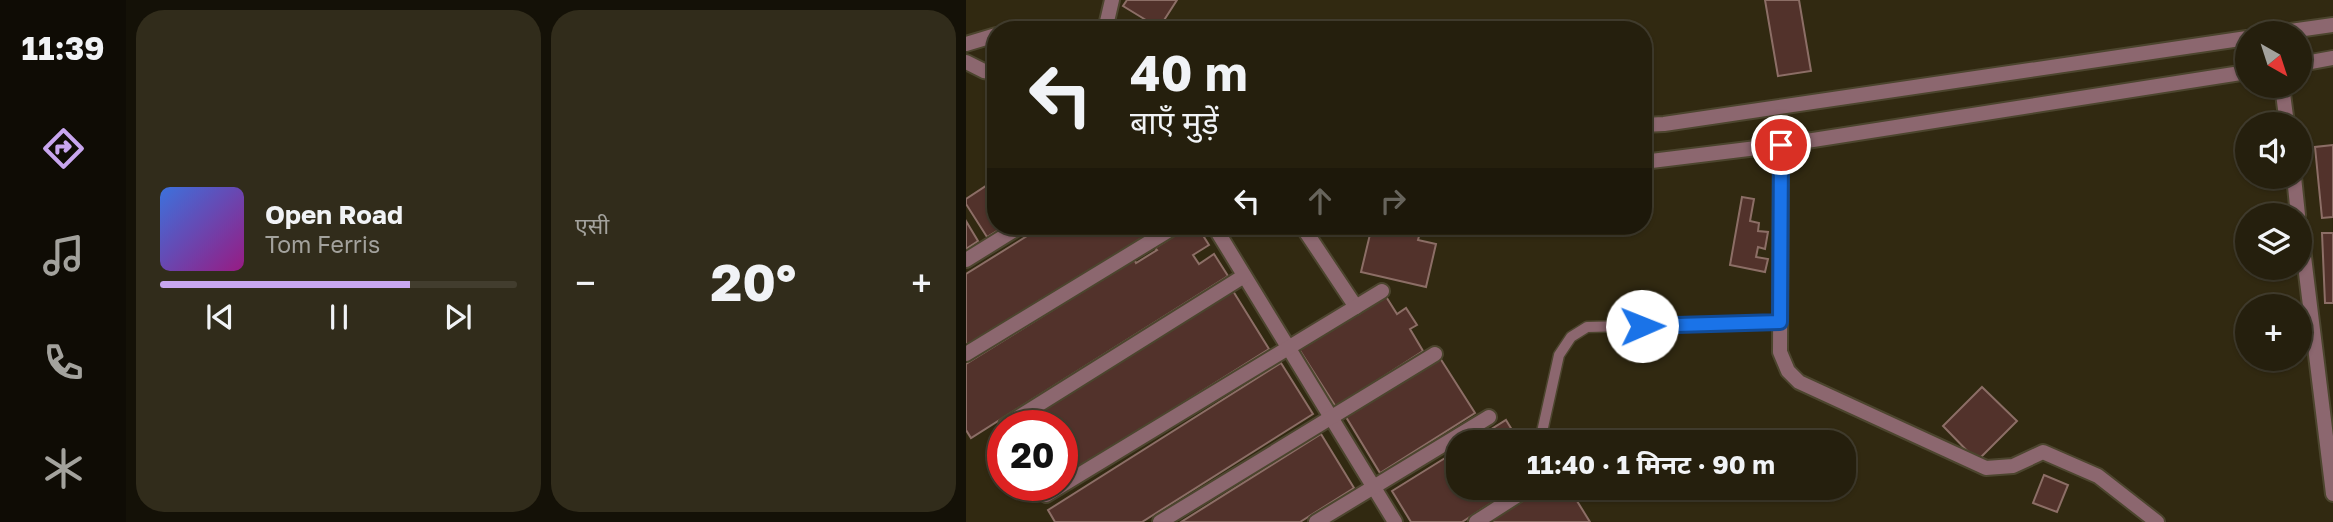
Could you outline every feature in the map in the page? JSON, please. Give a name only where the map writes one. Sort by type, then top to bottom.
[{"type":"street","points":[[1107,21],[1112,0]]},
{"type":"street","points":[[2312,28],[2333,25]]},
{"type":"street","points":[[966,44],[987,38]]},
{"type":"street","points":[[1652,124],[2235,40]]},
{"type":"street","points":[[2312,62],[2333,58]]},
{"type":"street","points":[[966,62],[987,71]]},
{"type":"street","points":[[1652,161],[1781,145],[2235,74]]},
{"type":"street","points":[[1781,145],[1780,352],[1788,372],[1799,382],[1986,468],[2013,466],[2043,452],[2098,476],[2157,522]]},
{"type":"street","points":[[966,260],[1006,235]]},
{"type":"street","points":[[966,354],[1161,235]]},
{"type":"street","points":[[1219,235],[1395,522]]},
{"type":"street","points":[[1308,235],[1356,307]]},
{"type":"street","points":[[1031,410],[1244,276]]},
{"type":"street","points":[[2307,280],[2333,494]]},
{"type":"street","points":[[1078,476],[1382,291]]},
{"type":"street","points":[[1160,522],[1435,354]]},
{"type":"street","points":[[1316,522],[1489,417]]},
{"type":"street","points":[[1476,522],[1510,500]]},
{"type":"lane","points":[[1542,430],[1559,355],[1571,337],[1587,327],[1780,322]]},
{"type":"building","points":[[1127,0],[1177,0],[1164,21],[1148,21],[1123,6]]},
{"type":"building","points":[[1765,0],[1799,0],[1811,71],[1778,76]]},
{"type":"building","points":[[2333,145],[2333,217],[2322,218],[2315,147]]},
{"type":"building","points":[[987,185],[987,235],[990,235],[987,237],[966,204],[966,199]]},
{"type":"building","points":[[1742,197],[1754,199],[1750,221],[1759,223],[1758,231],[1768,232],[1765,249],[1758,247],[1756,257],[1768,259],[1765,272],[1730,265]]},
{"type":"building","points":[[966,221],[978,241],[966,249]]},
{"type":"building","points":[[2322,233],[2333,233],[2333,303],[2325,303]]},
{"type":"building","points":[[1029,235],[1149,235],[966,350],[966,274]]},
{"type":"building","points":[[1176,235],[1203,235],[1209,245],[1193,255],[1199,264],[1214,254],[1228,276],[1015,410],[987,410],[987,428],[971,438],[966,430],[966,364],[1134,259],[1136,263],[1157,250],[1155,248]]},
{"type":"building","points":[[1370,235],[1419,235],[1418,240],[1436,244],[1426,287],[1361,272]]},
{"type":"building","points":[[1233,291],[1269,349],[1078,469],[1078,410],[1044,410]]},
{"type":"building","points":[[1385,295],[1397,314],[1406,308],[1417,325],[1410,329],[1423,351],[1336,407],[1299,349]]},
{"type":"building","points":[[1440,358],[1475,413],[1380,473],[1346,417]]},
{"type":"building","points":[[1281,363],[1313,414],[1142,522],[1055,522],[1048,510],[1062,501],[1078,501],[1078,491]]},
{"type":"building","points":[[1982,387],[2017,421],[1977,461],[1943,426]]},
{"type":"building","points":[[1506,420],[1512,430],[1490,430]]},
{"type":"building","points":[[1321,434],[1354,488],[1300,522],[1181,522]]},
{"type":"building","points":[[1446,457],[1446,500],[1496,500],[1462,522],[1411,522],[1392,491]]},
{"type":"building","points":[[2044,475],[2068,485],[2057,512],[2033,503]]},
{"type":"building","points":[[1524,500],[1576,500],[1590,522],[1489,522]]},
{"type":"route","points":[[1642,326],[1780,322],[1781,145]]}]
